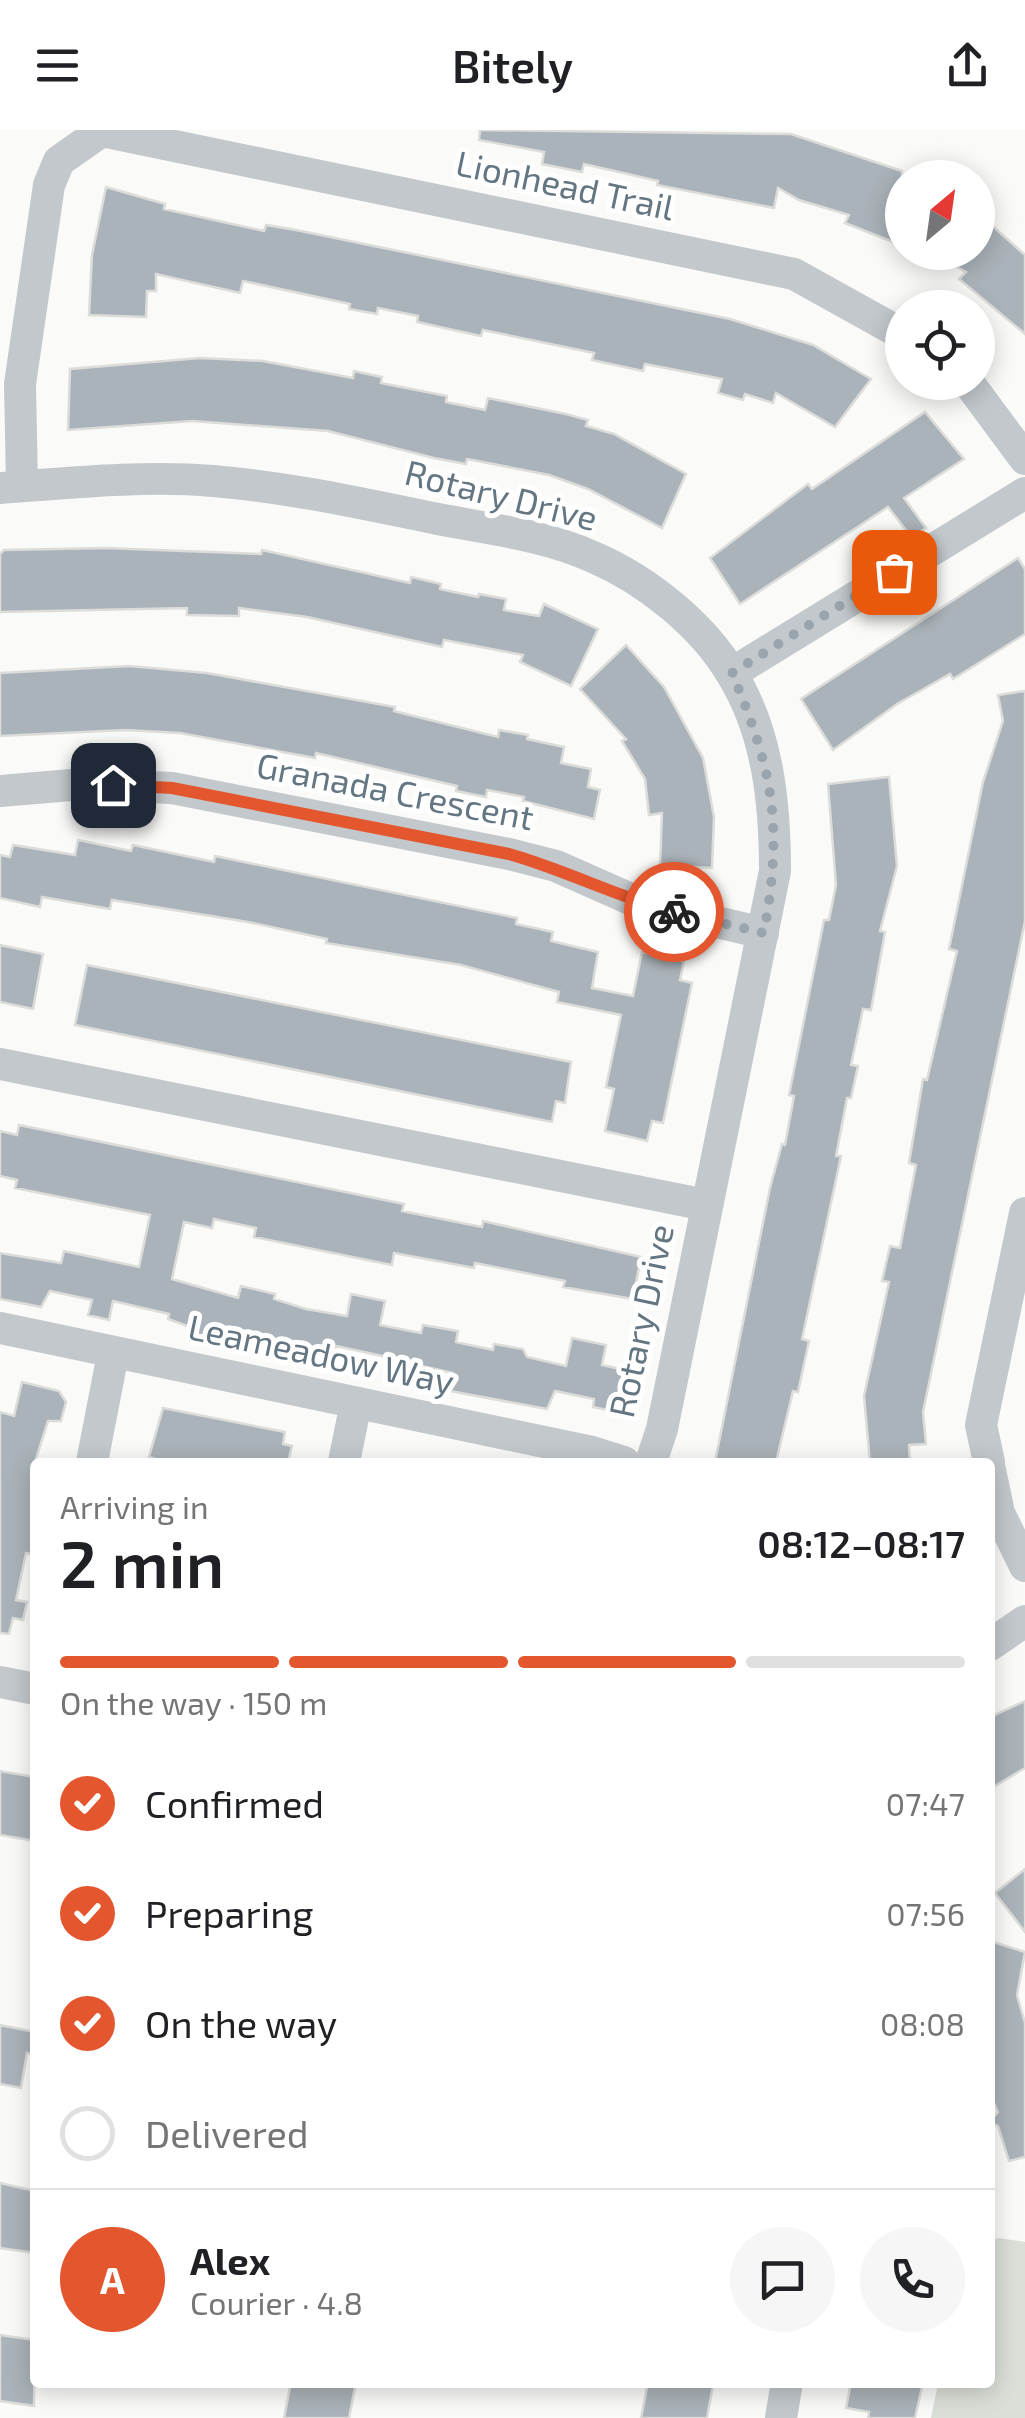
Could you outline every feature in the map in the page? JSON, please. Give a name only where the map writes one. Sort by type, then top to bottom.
[{"type":"street","name":"Lionhead Trail","points":[[11,487],[20,384],[49,186],[59,161],[102,131],[794,274],[885,325]]},
{"type":"street","points":[[981,400],[1025,459]]},
{"type":"street","name":"Rotary Drive","points":[[11,487],[211,480],[326,497],[530,536],[593,557],[654,593],[696,629],[732,673],[760,741],[775,808],[775,870],[662,1428],[652,1458]]},
{"type":"street","points":[[732,673],[1025,493]]},
{"type":"street","name":"Granada Crescent","points":[[0,791],[83,784],[172,788],[509,854],[556,866],[644,904],[764,933]]},
{"type":"street","points":[[0,1064],[706,1205]]},
{"type":"street","points":[[987,1458],[981,1425],[1025,1213]]},
{"type":"street","name":"Leameadow Way","points":[[0,1328],[611,1458]]},
{"type":"street","points":[[93,1458],[113,1354]]},
{"type":"street","points":[[345,1458],[356,1403]]},
{"type":"street","points":[[995,1494],[999,1513],[1025,1566]]},
{"type":"street","points":[[995,1642],[1025,1621]]},
{"type":"street","points":[[0,1682],[30,1688]]},
{"type":"street","points":[[782,2418],[786,2388]]},
{"type":"shaded area","points":[[995,2239],[1025,2242],[1025,2418],[931,2418],[937,2388],[995,2388]]},
{"type":"building","points":[[480,130],[791,134],[885,165],[885,239],[845,223],[849,215],[799,200],[778,188],[774,208],[657,185],[658,181],[584,164],[582,172],[542,164],[544,152],[479,140]]},
{"type":"building","points":[[106,187],[165,204],[164,209],[264,231],[266,225],[296,230],[730,319],[813,345],[871,379],[835,427],[776,393],[773,403],[745,394],[743,400],[718,393],[722,379],[645,364],[643,371],[592,360],[594,353],[483,330],[481,336],[417,322],[418,316],[378,308],[377,314],[349,309],[350,304],[243,281],[240,293],[156,274],[156,291],[147,291],[146,317],[89,315],[92,255]]},
{"type":"building","points":[[995,228],[1025,255],[1025,334],[995,309],[995,290],[972,290],[959,279],[966,272],[962,270],[995,270]]},
{"type":"building","points":[[200,358],[263,361],[353,378],[354,371],[382,377],[381,383],[447,396],[446,402],[485,410],[488,398],[566,414],[588,420],[586,426],[614,434],[686,474],[662,528],[588,489],[549,475],[467,459],[466,464],[434,458],[328,431],[192,421],[68,430],[70,369]]},
{"type":"building","points":[[925,412],[964,459],[904,498],[926,528],[912,538],[888,507],[740,604],[710,558],[808,484],[812,489]]},
{"type":"building","points":[[105,548],[261,554],[262,550],[410,583],[411,577],[441,584],[440,589],[478,597],[479,594],[506,599],[504,610],[539,616],[544,604],[598,629],[571,686],[520,662],[523,655],[444,640],[442,647],[307,617],[239,608],[239,616],[187,615],[187,608],[0,612],[0,554],[4,550]]},
{"type":"building","points":[[1018,558],[1025,569],[1025,634],[953,679],[950,674],[897,704],[833,750],[801,699]]},
{"type":"building","points":[[626,645],[664,687],[703,758],[714,817],[712,868],[660,865],[662,813],[649,815],[645,779],[622,741],[626,739],[580,689]]},
{"type":"building","points":[[129,666],[207,673],[395,707],[394,711],[498,737],[499,730],[528,735],[527,739],[564,747],[561,763],[591,769],[588,787],[600,790],[594,819],[523,801],[524,797],[487,790],[486,797],[456,791],[457,786],[316,753],[315,758],[180,733],[125,730],[0,736],[0,673]]},
{"type":"building","points":[[1025,691],[1025,921],[923,1412],[926,1444],[909,1445],[910,1458],[870,1458],[864,1396],[889,1282],[882,1281],[890,1246],[900,1248],[916,1165],[909,1163],[923,1079],[927,1080],[957,951],[949,949],[983,782],[1003,721],[998,695]]},
{"type":"building","points":[[889,777],[897,866],[880,931],[885,932],[871,1010],[863,1009],[851,1065],[858,1066],[851,1098],[847,1098],[836,1156],[841,1156],[802,1339],[809,1341],[798,1392],[793,1391],[777,1458],[716,1458],[770,1188],[782,1144],[785,1145],[794,1096],[789,1095],[824,920],[829,920],[836,885],[828,784]]},
{"type":"building","points":[[78,840],[131,851],[133,845],[214,862],[215,856],[517,918],[516,924],[553,932],[551,941],[598,952],[592,988],[633,996],[642,952],[684,961],[680,980],[692,983],[663,1123],[652,1121],[647,1141],[605,1131],[614,1089],[606,1087],[621,1015],[557,1002],[559,992],[461,965],[326,943],[327,939],[248,922],[112,900],[110,909],[42,897],[40,907],[0,898],[0,855],[10,857],[13,845],[75,855]]},
{"type":"building","points":[[0,945],[43,954],[33,1009],[0,1002]]},
{"type":"building","points":[[87,965],[571,1062],[565,1103],[556,1101],[552,1122],[75,1025]]},
{"type":"building","points":[[19,1125],[404,1204],[402,1211],[482,1227],[483,1221],[641,1257],[633,1299],[563,1287],[565,1281],[475,1263],[474,1268],[394,1253],[392,1265],[254,1237],[256,1228],[214,1219],[212,1228],[184,1222],[172,1279],[238,1298],[241,1286],[275,1294],[274,1299],[306,1309],[347,1316],[351,1294],[385,1301],[380,1325],[421,1333],[423,1325],[458,1331],[456,1342],[493,1350],[494,1344],[523,1349],[527,1357],[566,1366],[572,1338],[606,1345],[602,1365],[630,1371],[623,1404],[619,1403],[617,1412],[593,1407],[594,1399],[555,1391],[547,1409],[450,1391],[453,1373],[413,1364],[409,1381],[388,1377],[392,1358],[336,1346],[332,1365],[267,1353],[271,1336],[226,1327],[219,1342],[194,1336],[196,1329],[168,1319],[169,1314],[113,1301],[109,1320],[88,1315],[92,1300],[50,1291],[41,1307],[0,1299],[0,1253],[61,1263],[64,1251],[139,1267],[150,1215],[15,1188],[17,1180],[0,1176],[0,1131],[17,1135]]},
{"type":"building","points":[[22,1382],[59,1391],[66,1402],[61,1421],[48,1421],[36,1458],[30,1458],[30,1554],[26,1553],[16,1600],[27,1602],[23,1620],[13,1618],[9,1634],[0,1633],[0,1412],[14,1416]]},
{"type":"building","points":[[163,1408],[285,1432],[283,1444],[292,1446],[289,1458],[149,1457]]},
{"type":"building","points":[[1025,1701],[1025,1768],[995,1786],[995,1715]]},
{"type":"building","points":[[0,1771],[30,1776],[30,1840],[0,1835]]},
{"type":"building","points":[[1025,1869],[1025,1932],[995,1893]]},
{"type":"building","points":[[995,1943],[1025,1952],[1017,1995],[1025,2023],[1025,2157],[1009,2161],[995,2124]]},
{"type":"building","points":[[0,2025],[30,2031],[30,2054],[27,2053],[21,2088],[0,2084]]},
{"type":"building","points":[[0,2183],[30,2190],[30,2252],[0,2248]]},
{"type":"building","points":[[0,2335],[30,2339],[34,2406],[0,2401]]},
{"type":"building","points":[[290,2388],[355,2388],[349,2418],[284,2418]]},
{"type":"building","points":[[647,2388],[712,2388],[707,2418],[641,2418]]},
{"type":"building","points":[[850,2388],[922,2388],[915,2418],[868,2418],[869,2412],[846,2408]]},
{"type":"way so far","points":[[674,912],[764,933],[775,870],[775,808],[760,741],[732,673],[894,572]]},
{"type":"route","points":[[113,785],[172,788],[509,854],[556,866],[617,896],[674,912]]}]
